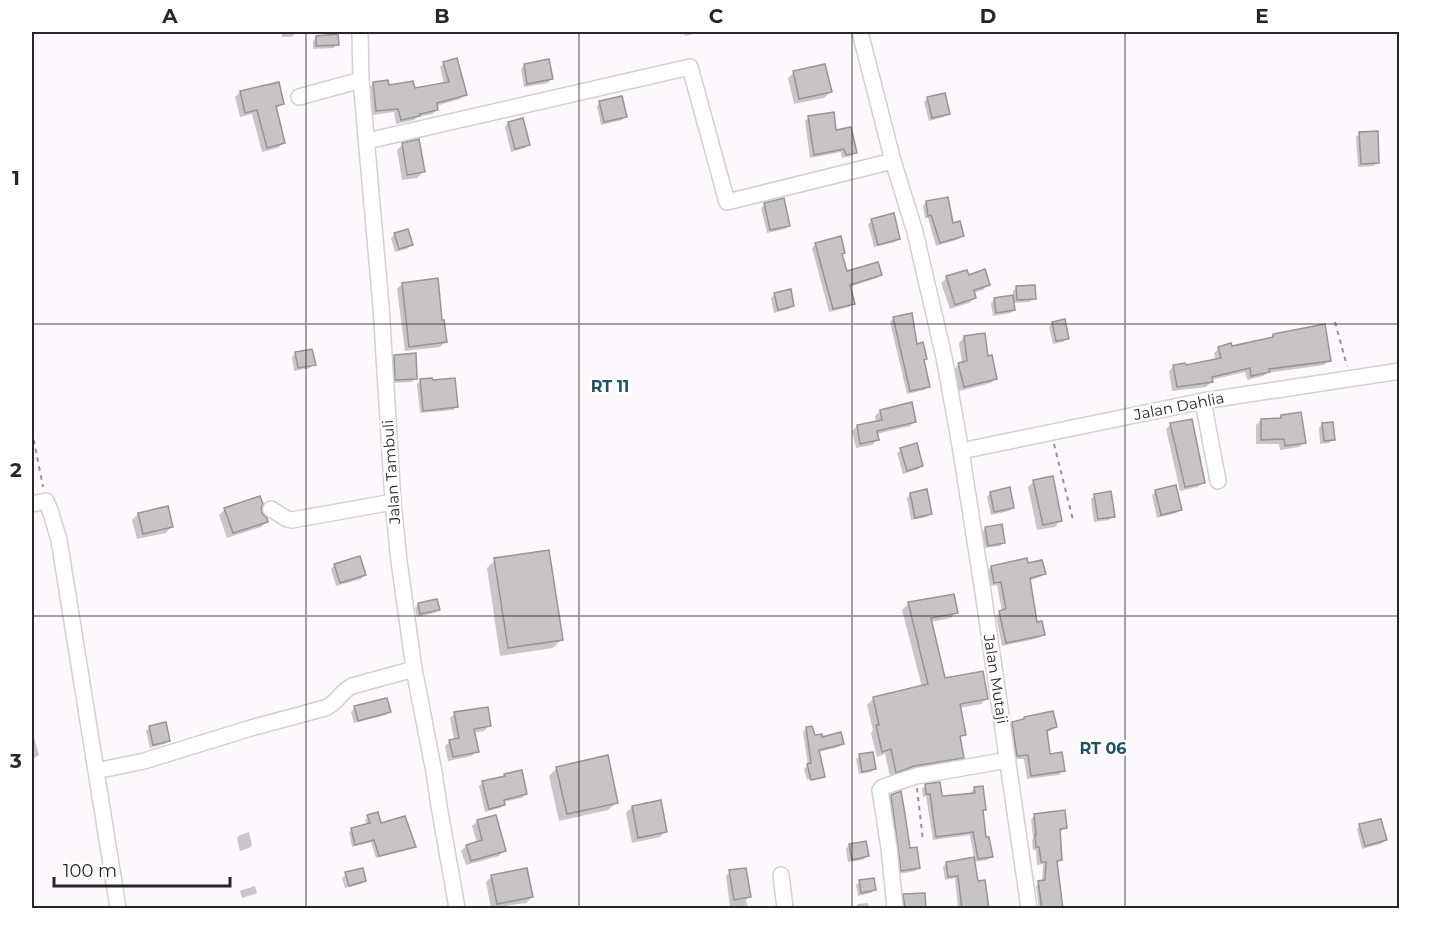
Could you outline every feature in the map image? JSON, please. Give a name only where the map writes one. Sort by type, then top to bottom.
[{"type":"street","name":"Jalan Tambuli","points":[[360,32],[399,561],[414,669],[458,909]]},
{"type":"street","name":"Jalan Mutaji","points":[[860,32],[893,160],[915,232],[944,357],[961,451],[1029,909]]},
{"type":"street","points":[[367,141],[690,67],[727,202],[893,160]]},
{"type":"street","points":[[299,97],[362,80]]},
{"type":"street","name":"Jalan Dahlia","points":[[961,451],[1203,401],[1400,371]]},
{"type":"street","points":[[1203,401],[1218,481]]},
{"type":"street","points":[[39,502],[53,518],[63,559],[118,909]]},
{"type":"street","points":[[271,509],[292,520],[393,502]]},
{"type":"street","points":[[96,771],[144,761],[325,708],[334,704],[345,690],[352,686],[414,669]]},
{"type":"street","points":[[895,909],[880,790],[883,787],[916,777],[1008,760]]},
{"type":"street","points":[[781,875],[785,909]]},
{"type":"path","points":[[1335,322],[1350,378]]},
{"type":"path","points":[[32,431],[39,502]]},
{"type":"path","points":[[1051,432],[1073,520]]},
{"type":"path","points":[[916,777],[923,841]]},
{"type":"building","points":[[338,34],[339,45],[316,46],[316,36]]},
{"type":"building","points":[[457,58],[467,95],[437,103],[438,110],[401,120],[398,109],[376,111],[373,82],[388,80],[389,85],[413,81],[415,88],[449,82],[443,62]]},
{"type":"building","points":[[549,59],[553,79],[527,84],[524,64]]},
{"type":"building","points":[[825,64],[832,92],[799,99],[793,71]]},
{"type":"building","points":[[279,82],[284,104],[276,106],[285,143],[267,148],[257,110],[245,113],[240,91]]},
{"type":"building","points":[[945,93],[950,114],[932,118],[927,97]]},
{"type":"building","points":[[622,96],[627,117],[604,122],[599,101]]},
{"type":"building","points":[[834,112],[836,130],[851,127],[857,153],[846,155],[844,149],[814,155],[808,116]]},
{"type":"building","points":[[523,118],[530,145],[515,149],[508,122]]},
{"type":"building","points":[[1378,131],[1379,163],[1361,164],[1359,132]]},
{"type":"building","points":[[419,139],[425,172],[407,175],[402,143]]},
{"type":"building","points":[[948,197],[953,223],[960,221],[964,236],[940,243],[931,215],[928,216],[926,201]]},
{"type":"building","points":[[784,198],[790,226],[770,230],[764,203]]},
{"type":"building","points":[[894,213],[900,239],[878,245],[871,219]]},
{"type":"building","points":[[408,229],[413,245],[399,249],[394,233]]},
{"type":"building","points":[[841,236],[845,253],[842,254],[847,271],[878,262],[882,275],[850,285],[855,304],[833,309],[815,243]]},
{"type":"building","points":[[985,269],[990,285],[974,290],[976,298],[955,305],[946,276],[967,270],[969,275]]},
{"type":"building","points":[[438,278],[442,320],[444,320],[447,342],[409,347],[402,283]]},
{"type":"building","points":[[1035,285],[1036,299],[1017,300],[1016,286]]},
{"type":"building","points":[[791,289],[794,306],[778,310],[774,293]]},
{"type":"building","points":[[1013,295],[1015,310],[996,313],[994,298]]},
{"type":"building","points":[[912,313],[917,344],[923,342],[930,387],[910,391],[893,317]]},
{"type":"building","points":[[1065,319],[1069,339],[1056,341],[1052,322]]},
{"type":"building","points":[[1325,324],[1331,361],[1269,369],[1270,372],[1251,376],[1250,368],[1212,377],[1213,382],[1177,387],[1173,365],[1185,363],[1186,365],[1221,358],[1218,347],[1231,343],[1232,346],[1273,337],[1273,334]]},
{"type":"building","points":[[985,333],[988,356],[992,355],[997,379],[964,387],[958,363],[967,361],[964,336]]},
{"type":"building","points":[[312,349],[316,365],[298,368],[295,352]]},
{"type":"building","points":[[416,353],[417,379],[395,380],[394,355]]},
{"type":"building","points":[[432,378],[433,380],[455,378],[458,407],[423,411],[420,379]]},
{"type":"building","points":[[912,402],[916,422],[877,431],[879,440],[860,444],[857,425],[882,420],[880,410]]},
{"type":"building","points":[[1301,412],[1306,443],[1285,446],[1284,439],[1261,440],[1261,419],[1281,418],[1281,415]]},
{"type":"building","points":[[1192,419],[1205,483],[1185,487],[1170,423]]},
{"type":"building","points":[[1333,422],[1335,440],[1324,441],[1322,423]]},
{"type":"building","points":[[917,443],[923,466],[907,471],[900,448]]},
{"type":"building","points":[[1053,476],[1062,521],[1043,525],[1033,480]]},
{"type":"building","points":[[1176,485],[1182,510],[1161,515],[1155,490]]},
{"type":"building","points":[[1010,487],[1014,508],[994,512],[990,492]]},
{"type":"building","points":[[927,489],[932,514],[915,518],[910,493]]},
{"type":"building","points":[[1111,491],[1115,517],[1098,519],[1094,494]]},
{"type":"building","points":[[260,496],[263,504],[262,513],[268,522],[233,533],[224,508]]},
{"type":"building","points":[[168,506],[173,527],[143,534],[138,513]]},
{"type":"building","points":[[1002,524],[1005,543],[988,546],[985,527]]},
{"type":"building","points":[[549,550],[563,640],[508,648],[494,558]]},
{"type":"building","points":[[360,556],[366,575],[340,583],[334,564]]},
{"type":"building","points":[[1027,558],[1028,563],[1042,560],[1046,574],[1030,578],[1037,622],[1042,621],[1045,635],[1006,643],[999,611],[1006,609],[1001,582],[994,583],[991,566]]},
{"type":"building","points":[[954,594],[958,613],[931,618],[945,678],[983,671],[988,699],[960,704],[966,735],[960,736],[964,758],[914,766],[896,773],[891,749],[882,752],[873,697],[928,684],[908,602]]},
{"type":"building","points":[[437,599],[440,610],[420,614],[418,603]]},
{"type":"building","points":[[387,698],[391,712],[358,721],[354,706]]},
{"type":"building","points":[[488,707],[491,726],[474,729],[479,752],[453,757],[449,740],[459,738],[454,712]]},
{"type":"building","points":[[1053,711],[1057,727],[1047,730],[1050,754],[1062,752],[1065,771],[1031,776],[1028,755],[1017,756],[1012,722]]},
{"type":"building","points":[[166,722],[170,741],[153,745],[149,726]]},
{"type":"building","points":[[812,726],[815,735],[822,734],[822,737],[841,732],[844,744],[819,750],[825,777],[811,780],[807,764],[811,763],[806,727]]},
{"type":"building","points":[[873,752],[876,769],[862,772],[859,754]]},
{"type":"building","points":[[608,755],[618,803],[567,814],[556,767]]},
{"type":"building","points":[[522,770],[527,794],[504,800],[505,805],[489,809],[482,781]]},
{"type":"building","points":[[940,782],[943,796],[975,793],[974,787],[983,786],[986,837],[989,837],[993,857],[978,859],[973,832],[936,837],[930,794],[926,794],[925,784]]},
{"type":"building","points":[[901,791],[910,848],[917,847],[920,868],[901,871],[891,795]]},
{"type":"building","points":[[661,800],[667,832],[638,838],[632,806]]},
{"type":"building","points":[[1065,810],[1067,828],[1060,829],[1062,860],[1057,861],[1063,909],[1042,909],[1038,881],[1045,880],[1046,862],[1041,862],[1039,847],[1036,847],[1034,814]]},
{"type":"building","points":[[378,812],[381,823],[405,816],[416,847],[379,856],[374,840],[355,845],[351,828],[370,823],[367,815]]},
{"type":"building","points":[[496,815],[506,851],[471,861],[466,845],[482,840],[477,820]]},
{"type":"building","points":[[1381,819],[1387,840],[1365,846],[1359,824]]},
{"type":"building","points":[[866,841],[869,856],[852,860],[849,844]]},
{"type":"building","points":[[974,857],[978,881],[985,880],[989,909],[962,909],[958,876],[948,877],[946,862]]},
{"type":"building","points":[[363,868],[366,881],[349,886],[345,872]]},
{"type":"building","points":[[527,868],[533,897],[497,904],[491,875]]},
{"type":"building","points":[[746,868],[751,897],[734,900],[729,870]]},
{"type":"building","points":[[874,878],[876,890],[861,893],[859,880]]},
{"type":"building","points":[[925,893],[926,909],[905,909],[903,894]]},
{"type":"district","name":"RT 11","points":[[610,386]]},
{"type":"district","name":"RT 06","points":[[1103,748]]}]
